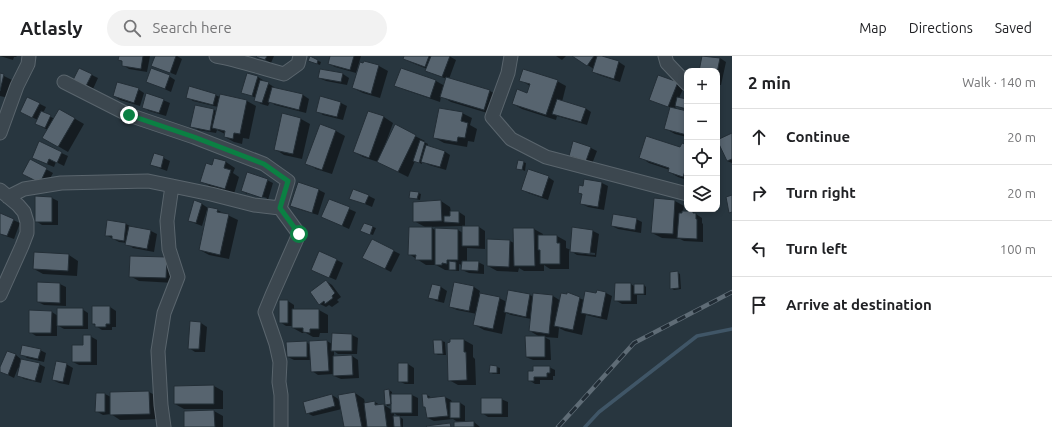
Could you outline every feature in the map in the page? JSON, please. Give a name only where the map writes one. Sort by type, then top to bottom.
[{"type":"street","points":[[0,133],[17,86],[28,64],[29,56]]},
{"type":"street","points":[[216,56],[284,74],[298,64],[300,56]]},
{"type":"street","points":[[511,56],[508,73],[492,117],[511,139],[546,157],[684,193]]},
{"type":"street","points":[[665,56],[667,63],[684,81]]},
{"type":"street","points":[[64,82],[129,115],[194,137],[264,164],[288,181],[280,208]]},
{"type":"street","points":[[4,193],[60,183],[148,181],[211,194],[254,205],[280,208],[299,234],[265,312],[276,344],[280,362],[279,382],[281,395],[281,427]]},
{"type":"street","points":[[164,427],[161,405],[158,351],[164,313],[178,277],[169,249],[167,221],[172,186]]},
{"type":"street","points":[[0,295],[27,233],[28,222],[24,212],[4,193]]},
{"type":"building","points":[[119,56],[143,56],[141,69],[122,66],[122,61],[118,60]]},
{"type":"building","points":[[155,56],[176,56],[170,73],[151,66]]},
{"type":"building","points":[[267,56],[265,60],[256,57]]},
{"type":"building","points":[[310,56],[318,60],[317,64],[308,61]]},
{"type":"building","points":[[330,56],[354,56],[350,70],[328,64]]},
{"type":"building","points":[[404,56],[429,56],[425,67],[403,59]]},
{"type":"building","points":[[431,56],[450,56],[442,77],[425,71]]},
{"type":"building","points":[[572,56],[594,56],[587,66]]},
{"type":"building","points":[[597,56],[619,61],[614,79],[592,72]]},
{"type":"building","points":[[702,56],[720,58],[718,68],[700,68]]},
{"type":"building","points":[[364,61],[379,65],[371,94],[352,88],[360,62],[363,63]]},
{"type":"building","points":[[79,68],[92,74],[86,86],[73,80]]},
{"type":"building","points":[[151,68],[170,75],[165,89],[146,82]]},
{"type":"building","points":[[401,68],[436,80],[430,98],[394,86]]},
{"type":"building","points":[[320,69],[343,73],[341,82],[318,78]]},
{"type":"building","points":[[523,69],[558,80],[546,115],[512,104],[517,89],[527,93],[530,84],[519,81]]},
{"type":"building","points":[[0,73],[4,74],[0,91]]},
{"type":"building","points":[[247,73],[258,76],[252,96],[241,93]]},
{"type":"building","points":[[658,75],[678,82],[668,107],[649,100]]},
{"type":"building","points":[[446,77],[490,90],[484,110],[440,97]]},
{"type":"building","points":[[260,80],[269,82],[262,103],[254,101]]},
{"type":"building","points":[[117,82],[139,88],[134,103],[113,96]]},
{"type":"building","points":[[189,86],[216,94],[213,105],[186,98]]},
{"type":"building","points":[[272,87],[303,94],[299,110],[268,102]]},
{"type":"building","points":[[146,93],[164,99],[159,113],[142,108]]},
{"type":"building","points":[[220,94],[247,100],[240,134],[234,133],[233,139],[224,137],[225,131],[212,128]]},
{"type":"building","points":[[320,96],[341,102],[337,117],[316,112]]},
{"type":"building","points":[[27,97],[40,103],[32,118],[20,112]]},
{"type":"building","points":[[677,97],[684,98],[684,108],[675,106]]},
{"type":"building","points":[[557,99],[586,108],[581,122],[552,114]]},
{"type":"building","points":[[195,105],[214,109],[210,131],[190,127]]},
{"type":"building","points":[[670,107],[684,110],[684,134],[664,129]]},
{"type":"building","points":[[439,108],[463,112],[461,121],[468,123],[465,138],[458,137],[457,142],[433,138]]},
{"type":"building","points":[[59,109],[75,118],[58,147],[42,138]]},
{"type":"building","points":[[41,111],[51,115],[45,128],[35,124]]},
{"type":"building","points":[[368,111],[384,116],[369,158],[353,152]]},
{"type":"building","points":[[282,113],[301,118],[293,154],[274,150]]},
{"type":"building","points":[[320,124],[336,130],[322,170],[305,164]]},
{"type":"building","points":[[395,124],[416,135],[398,172],[377,162]]},
{"type":"building","points":[[732,133],[732,159],[727,161],[720,146],[720,139]]},
{"type":"building","points":[[646,136],[680,147],[682,143],[684,144],[683,177],[668,172],[669,168],[639,158]]},
{"type":"building","points":[[420,140],[425,142],[419,163],[413,161]]},
{"type":"building","points":[[39,141],[62,152],[57,163],[49,159],[47,164],[32,158]]},
{"type":"building","points":[[573,141],[591,147],[586,161],[569,156]]},
{"type":"building","points":[[426,145],[445,151],[440,167],[421,162]]},
{"type":"building","points":[[154,153],[164,156],[161,168],[150,165]]},
{"type":"building","points":[[214,158],[226,161],[224,168],[231,170],[225,189],[200,182],[206,163],[212,165]]},
{"type":"building","points":[[30,159],[47,168],[40,183],[22,174]]},
{"type":"building","points":[[518,160],[524,161],[522,170],[516,169]]},
{"type":"building","points":[[528,169],[549,176],[542,197],[521,190]]},
{"type":"building","points":[[247,172],[268,179],[262,198],[241,191]]},
{"type":"building","points":[[584,179],[602,182],[598,207],[580,204],[582,194],[578,193],[579,185],[583,186]]},
{"type":"building","points":[[298,182],[319,189],[312,213],[290,206]]},
{"type":"building","points":[[353,189],[369,195],[365,204],[349,199]]},
{"type":"building","points":[[410,191],[419,192],[417,199],[409,198]]},
{"type":"building","points":[[732,195],[732,212],[729,213],[726,197]]},
{"type":"building","points":[[35,196],[52,197],[52,222],[35,222]]},
{"type":"building","points":[[654,198],[675,200],[673,234],[651,233]]},
{"type":"building","points":[[329,199],[350,207],[342,226],[321,217]]},
{"type":"building","points":[[194,200],[202,203],[196,223],[188,221]]},
{"type":"building","points":[[441,200],[442,221],[413,222],[413,202]]},
{"type":"building","points":[[208,207],[218,209],[217,212],[229,214],[220,255],[199,250]]},
{"type":"building","points":[[450,211],[459,211],[459,223],[444,222],[444,216],[450,216]]},
{"type":"building","points":[[682,211],[684,211],[696,213],[697,239],[677,238],[679,213],[682,213]]},
{"type":"building","points":[[0,213],[14,219],[7,236],[0,234]]},
{"type":"building","points":[[613,214],[637,218],[635,230],[611,226]]},
{"type":"building","points":[[107,220],[126,223],[124,241],[112,239],[112,236],[105,236]]},
{"type":"building","points":[[364,223],[373,226],[370,235],[360,231]]},
{"type":"building","points":[[129,226],[151,230],[147,249],[125,245]]},
{"type":"building","points":[[462,226],[479,226],[479,246],[462,246]]},
{"type":"building","points":[[409,227],[432,227],[432,260],[415,260],[416,255],[408,255]]},
{"type":"building","points":[[572,227],[593,230],[590,254],[570,252]]},
{"type":"building","points":[[435,228],[458,229],[458,260],[447,260],[447,264],[442,263],[442,265],[435,265]]},
{"type":"building","points":[[513,228],[534,228],[535,266],[514,266]]},
{"type":"building","points":[[538,235],[557,235],[557,243],[560,243],[560,264],[540,264]]},
{"type":"building","points":[[372,239],[394,250],[385,269],[362,258]]},
{"type":"building","points":[[487,239],[510,240],[509,267],[487,266]]},
{"type":"building","points":[[319,251],[337,259],[329,278],[311,270]]},
{"type":"building","points":[[34,252],[69,254],[68,271],[33,269]]},
{"type":"building","points":[[130,256],[167,257],[166,278],[129,277]]},
{"type":"building","points":[[449,261],[456,262],[456,270],[449,270]]},
{"type":"building","points":[[462,261],[479,261],[478,271],[461,270]]},
{"type":"building","points":[[678,271],[679,288],[670,289],[670,272]]},
{"type":"building","points":[[326,280],[335,293],[332,296],[333,298],[325,304],[324,301],[319,305],[310,292]]},
{"type":"building","points":[[37,282],[60,283],[60,303],[37,302]]},
{"type":"building","points":[[454,282],[474,286],[469,311],[449,307]]},
{"type":"building","points":[[615,283],[631,283],[631,301],[614,301]]},
{"type":"building","points":[[432,284],[441,286],[438,300],[428,298]]},
{"type":"building","points":[[634,284],[644,284],[644,294],[634,294]]},
{"type":"building","points":[[508,290],[530,294],[526,317],[504,312]]},
{"type":"building","points":[[597,290],[606,292],[601,317],[581,313],[585,291],[596,293]]},
{"type":"building","points":[[567,292],[580,297],[573,330],[554,326],[561,293],[567,294]]},
{"type":"building","points":[[480,293],[500,297],[493,329],[473,325]]},
{"type":"building","points":[[533,293],[553,295],[549,334],[529,331]]},
{"type":"building","points":[[279,300],[288,300],[288,323],[279,323]]},
{"type":"building","points":[[92,306],[110,306],[110,324],[106,324],[106,327],[95,327],[95,324],[92,324]]},
{"type":"building","points":[[57,308],[83,308],[83,326],[57,326]]},
{"type":"building","points":[[292,309],[319,309],[319,329],[310,329],[310,333],[303,332],[303,328],[292,328]]},
{"type":"building","points":[[29,310],[52,311],[51,333],[29,333]]},
{"type":"building","points":[[190,321],[201,322],[199,349],[188,349]]},
{"type":"building","points":[[332,333],[352,334],[352,351],[331,351]]},
{"type":"building","points":[[83,335],[91,335],[91,362],[72,362],[72,345],[83,345]]},
{"type":"building","points":[[525,336],[545,336],[545,357],[526,357]]},
{"type":"building","points":[[450,339],[464,339],[467,380],[448,381],[447,343],[450,342]]},
{"type":"building","points":[[327,340],[329,371],[311,372],[309,341]]},
{"type":"building","points":[[433,340],[442,340],[443,354],[434,354]]},
{"type":"building","points":[[307,341],[307,357],[287,357],[286,342]]},
{"type":"building","points":[[22,345],[41,349],[38,359],[20,355]]},
{"type":"building","points":[[7,351],[16,354],[8,375],[0,372],[0,367]]},
{"type":"building","points":[[352,355],[353,375],[333,376],[333,356]]},
{"type":"building","points":[[21,359],[40,363],[35,381],[17,376]]},
{"type":"building","points":[[56,361],[67,363],[63,382],[52,380]]},
{"type":"building","points":[[398,363],[408,363],[408,382],[398,382]]},
{"type":"building","points":[[490,365],[497,366],[497,373],[489,373]]},
{"type":"building","points":[[533,366],[550,366],[550,373],[547,373],[547,377],[534,377],[534,381],[528,381],[528,371],[533,371]]},
{"type":"building","points":[[214,385],[214,404],[174,404],[174,386]]},
{"type":"building","points":[[389,389],[391,404],[385,405],[384,390]]},
{"type":"building","points":[[149,391],[150,414],[110,415],[110,392]]},
{"type":"building","points":[[355,392],[362,427],[344,427],[338,395]]},
{"type":"building","points":[[96,393],[105,393],[105,412],[95,412]]},
{"type":"building","points":[[332,394],[335,406],[306,414],[303,402]]},
{"type":"building","points":[[391,394],[412,394],[412,413],[391,413]]},
{"type":"building","points":[[422,394],[427,394],[428,398],[445,396],[448,416],[427,418],[425,407],[423,407]]},
{"type":"building","points":[[481,398],[502,398],[502,414],[481,414]]},
{"type":"building","points":[[375,401],[375,405],[384,404],[387,427],[367,427],[364,403]]},
{"type":"building","points":[[450,402],[460,402],[460,418],[450,418]]},
{"type":"building","points":[[214,410],[215,427],[184,427],[184,411]]},
{"type":"building","points":[[393,416],[400,416],[401,427],[394,427]]},
{"type":"building","points":[[474,421],[474,427],[454,427],[454,422]]},
{"type":"building","points":[[450,423],[451,427],[426,426]]},
{"type":"waterway","points":[[585,427],[599,412],[697,336],[732,329]]},
{"type":"railway","points":[[558,427],[634,343],[732,292]]},
{"type":"route","points":[[129,115],[194,137],[264,164],[288,181],[280,208],[299,234]]}]
